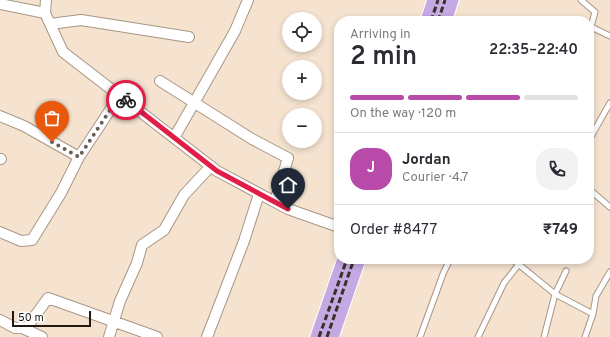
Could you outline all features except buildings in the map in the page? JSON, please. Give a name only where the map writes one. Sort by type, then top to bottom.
[{"type":"main road","points":[[429,16],[433,0]]},
{"type":"main road","points":[[446,16],[451,0]]},
{"type":"main road","points":[[318,337],[343,264]]},
{"type":"main road","points":[[331,337],[356,264]]},
{"type":"street","points":[[46,0],[45,13],[63,52],[217,171],[288,209],[334,225]]},
{"type":"street","points":[[174,138],[235,31],[248,0]]},
{"type":"street","points":[[0,4],[45,13]]},
{"type":"street","points":[[50,24],[81,20],[188,37]]},
{"type":"street","points":[[160,81],[252,139],[288,158],[275,202]]},
{"type":"street","points":[[0,232],[21,241],[32,240],[61,193],[79,157],[120,95]]},
{"type":"street","points":[[0,116],[24,126],[79,157]]},
{"type":"street","points":[[109,337],[120,301],[137,263],[142,245],[164,230],[184,195],[211,166]]},
{"type":"street","points":[[207,337],[244,241],[259,194]]},
{"type":"street","points":[[0,320],[15,328],[27,327],[48,298],[157,337]]},
{"type":"street","points":[[20,327],[42,337]]},
{"type":"lane","points":[[581,0],[595,12],[594,16]]},
{"type":"lane","points":[[594,29],[610,36]]},
{"type":"lane","points":[[594,131],[610,103]]},
{"type":"lane","points":[[594,194],[610,207]]},
{"type":"lane","points":[[420,337],[448,264]]},
{"type":"lane","points":[[478,337],[504,282],[519,264],[555,294],[593,314]]},
{"type":"lane","points":[[544,337],[555,294],[566,271]]},
{"type":"lane","points":[[585,337],[593,314],[596,296],[610,272]]},
{"type":"railway","points":[[433,16],[438,0]]},
{"type":"railway","points":[[440,16],[445,0]]},
{"type":"railway","points":[[319,337],[345,264]]},
{"type":"railway","points":[[327,337],[352,264]]},
{"type":"way so far","points":[[52,142],[79,157],[120,95],[126,100]]},
{"type":"route","points":[[126,100],[217,171],[288,209]]}]
